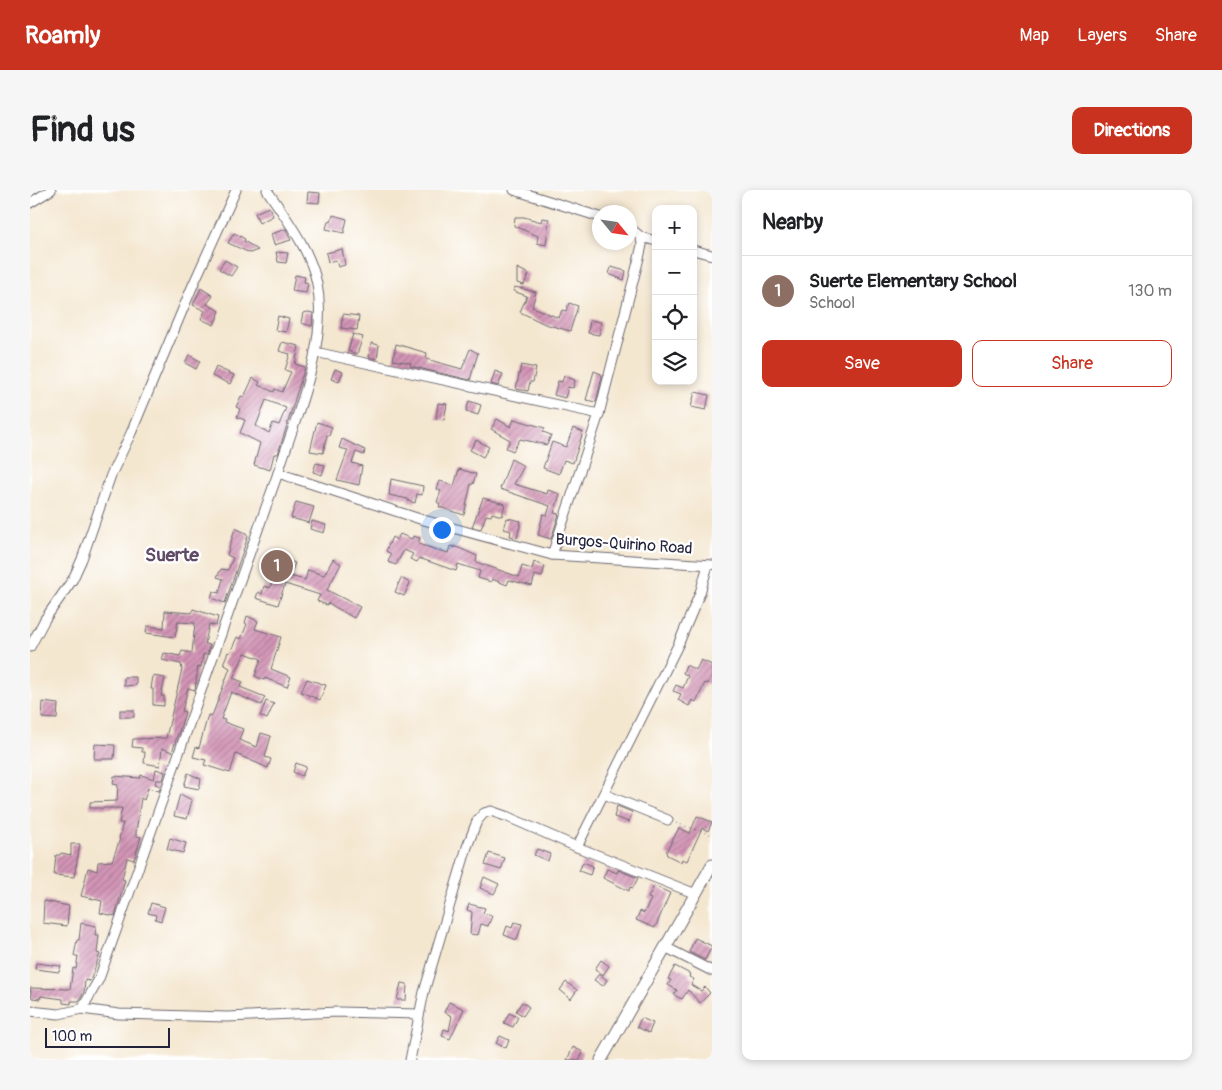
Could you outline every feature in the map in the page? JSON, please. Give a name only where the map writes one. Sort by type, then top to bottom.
[{"type":"main road","points":[[602,1060],[712,865]]},
{"type":"street","points":[[30,203],[51,190]]},
{"type":"street","points":[[30,647],[44,620],[73,579],[82,559],[111,476],[236,190]]},
{"type":"street","points":[[82,1009],[95,988],[112,945],[278,474],[316,352],[320,311],[317,283],[305,252],[268,190]]},
{"type":"street","points":[[514,190],[592,214]]},
{"type":"street","points":[[637,234],[652,240]]},
{"type":"street","points":[[552,555],[599,414],[639,258],[642,245],[641,237]]},
{"type":"street","points":[[697,251],[712,255]]},
{"type":"street","points":[[316,352],[599,414]]},
{"type":"street","name":"Burgos-Quirino Road","points":[[278,474],[420,519],[552,555],[710,565]]},
{"type":"street","points":[[577,847],[678,645],[710,565]]},
{"type":"street","points":[[604,794],[668,820]]},
{"type":"street","points":[[410,1060],[418,1014],[467,847],[476,821],[484,813],[491,811],[508,816],[577,847],[696,894]]},
{"type":"street","points":[[665,947],[712,971]]},
{"type":"street","points":[[30,1011],[59,1014],[82,1009],[119,1014],[227,1017],[338,1012],[418,1014]]},
{"type":"path","points":[[668,820],[712,835]]},
{"type":"building","points":[[308,192],[320,193],[319,203],[307,202]]},
{"type":"building","points":[[269,207],[273,216],[259,223],[255,213]]},
{"type":"building","points":[[333,215],[347,219],[344,233],[326,229],[328,221],[331,222]]},
{"type":"building","points":[[515,217],[524,217],[541,222],[542,218],[549,219],[546,245],[537,243],[538,236],[514,226]]},
{"type":"building","points":[[286,229],[291,240],[274,245],[271,234]]},
{"type":"building","points":[[234,233],[258,250],[250,253],[228,243]]},
{"type":"building","points":[[342,249],[345,265],[338,267],[336,260],[328,262],[326,253]]},
{"type":"building","points":[[276,252],[288,253],[286,263],[278,262]]},
{"type":"building","points":[[225,260],[237,267],[231,276],[219,269]]},
{"type":"building","points":[[611,267],[626,271],[624,280],[609,274]]},
{"type":"building","points":[[517,268],[529,274],[524,285],[517,283]]},
{"type":"building","points":[[295,275],[305,277],[304,282],[308,283],[306,293],[292,291]]},
{"type":"building","points":[[515,287],[536,292],[532,307],[559,318],[562,310],[566,311],[569,303],[578,306],[570,331],[545,324],[520,312],[527,296],[513,291]]},
{"type":"building","points":[[201,288],[213,296],[207,304],[220,311],[214,325],[201,319],[205,311],[193,305]]},
{"type":"building","points":[[303,313],[313,313],[312,326],[301,323]]},
{"type":"building","points":[[343,314],[359,316],[357,330],[341,328]]},
{"type":"building","points":[[278,316],[289,319],[286,332],[275,330]]},
{"type":"building","points":[[590,320],[601,322],[599,335],[588,333]]},
{"type":"building","points":[[353,334],[363,337],[357,354],[348,351]]},
{"type":"building","points":[[282,342],[299,346],[295,364],[305,367],[278,454],[274,454],[270,470],[254,465],[260,443],[240,433],[245,420],[237,417],[240,409],[236,407],[241,396],[244,397],[253,378],[260,382],[258,385],[274,392],[275,389],[282,392],[291,372],[285,370],[290,354],[279,351]],"holes":[[[266,400],[286,408],[279,425],[273,423],[269,433],[256,426]]]},
{"type":"building","points":[[371,343],[379,345],[377,359],[369,357]]},
{"type":"building","points":[[396,344],[427,353],[426,359],[462,369],[470,349],[478,353],[470,380],[410,366],[411,363],[393,360]]},
{"type":"building","points":[[189,355],[200,361],[196,369],[185,363]]},
{"type":"building","points":[[521,365],[536,368],[533,382],[530,382],[528,391],[516,389]]},
{"type":"building","points":[[216,367],[234,375],[230,384],[212,376]]},
{"type":"building","points":[[335,369],[343,372],[339,382],[331,379]]},
{"type":"building","points":[[495,371],[503,374],[498,386],[491,384]]},
{"type":"building","points":[[594,371],[601,374],[602,377],[596,402],[586,400]]},
{"type":"building","points":[[564,376],[575,380],[573,388],[568,387],[565,398],[554,395],[558,381],[562,382]]},
{"type":"building","points":[[695,392],[709,395],[706,410],[691,407]]},
{"type":"building","points":[[469,401],[481,405],[478,415],[466,411]]},
{"type":"building","points":[[438,403],[447,404],[444,420],[436,419]]},
{"type":"building","points":[[497,419],[511,427],[514,419],[545,428],[543,432],[551,435],[547,445],[520,439],[513,451],[506,448],[510,440],[491,429]]},
{"type":"building","points":[[317,422],[332,427],[329,436],[327,435],[323,453],[310,451]]},
{"type":"building","points":[[573,428],[583,432],[573,463],[564,460],[559,474],[543,468],[552,442],[566,447]]},
{"type":"building","points":[[342,439],[365,450],[364,455],[356,452],[352,463],[362,466],[359,485],[337,480],[348,450],[339,448]]},
{"type":"building","points":[[476,440],[489,447],[483,457],[470,450]]},
{"type":"building","points":[[511,459],[524,466],[514,484],[547,494],[548,490],[560,494],[554,513],[559,514],[551,539],[538,535],[543,514],[547,515],[550,506],[500,489]]},
{"type":"building","points":[[316,463],[325,465],[322,475],[313,472]]},
{"type":"building","points":[[459,469],[476,474],[473,484],[471,484],[464,515],[439,507],[440,504],[437,502],[441,491],[437,489],[440,481],[454,486]]},
{"type":"building","points":[[391,479],[423,486],[422,495],[417,494],[415,503],[408,501],[408,499],[389,495]]},
{"type":"building","points":[[483,498],[505,504],[502,516],[492,513],[491,516],[486,515],[481,529],[472,527]]},
{"type":"building","points":[[296,502],[314,507],[309,523],[291,518]]},
{"type":"building","points":[[507,518],[521,521],[517,538],[510,536],[511,531],[504,529]]},
{"type":"building","points":[[312,521],[326,525],[324,533],[310,529]]},
{"type":"building","points":[[235,528],[246,533],[248,536],[225,603],[211,598],[213,591],[219,593],[223,579],[217,577],[221,569],[228,570],[233,558],[227,555]]},
{"type":"building","points":[[400,534],[412,539],[413,536],[420,538],[418,544],[448,553],[450,546],[459,548],[477,556],[476,562],[519,577],[522,566],[532,569],[534,562],[545,566],[542,577],[535,575],[532,586],[509,580],[507,585],[492,579],[491,582],[478,578],[480,571],[458,564],[456,571],[419,558],[417,562],[410,559],[413,554],[404,550],[396,565],[388,562],[391,554],[386,551],[392,537],[397,540]]},
{"type":"building","points":[[280,558],[295,563],[290,576],[305,580],[308,570],[324,575],[333,559],[341,564],[327,590],[360,607],[354,618],[328,603],[327,605],[317,601],[320,595],[285,584],[278,605],[256,598],[258,592],[262,594],[264,586],[270,588]]},
{"type":"building","points":[[401,578],[410,583],[404,596],[395,592]]},
{"type":"building","points":[[193,609],[218,617],[216,626],[209,624],[205,644],[210,645],[207,655],[203,654],[201,667],[198,666],[195,690],[188,688],[182,711],[185,712],[172,752],[162,748],[160,766],[144,763],[145,752],[142,752],[142,748],[132,747],[133,739],[166,738],[182,669],[181,664],[162,660],[164,653],[180,656],[182,651],[192,653],[195,623],[178,622],[175,637],[146,633],[147,626],[164,628],[165,611],[192,613]]},
{"type":"building","points":[[247,616],[258,621],[255,629],[281,637],[271,669],[291,677],[287,687],[255,676],[261,659],[245,653],[233,678],[243,682],[240,687],[265,697],[261,705],[231,692],[221,719],[243,729],[239,740],[257,747],[261,733],[271,736],[265,757],[271,759],[268,768],[236,754],[230,773],[204,765],[206,760],[193,757],[196,747],[199,748],[208,715],[212,716],[230,668],[223,664],[237,637],[241,639],[247,624],[245,623]]},
{"type":"building","points":[[701,660],[712,665],[712,675],[708,684],[705,683],[696,702],[692,700],[689,706],[678,700],[681,694],[673,691],[676,685],[683,688],[688,676],[683,673],[686,665],[696,670]]},
{"type":"building","points":[[153,676],[165,678],[161,696],[164,696],[164,706],[153,705],[153,689],[151,689]]},
{"type":"building","points":[[124,677],[136,677],[136,685],[124,686]]},
{"type":"building","points":[[307,679],[326,685],[320,700],[301,692]]},
{"type":"building","points":[[266,701],[274,704],[267,719],[260,716]]},
{"type":"building","points":[[43,702],[58,704],[57,719],[42,718]]},
{"type":"building","points":[[120,710],[134,710],[134,717],[120,717]]},
{"type":"building","points":[[95,744],[115,745],[114,759],[94,759]]},
{"type":"building","points":[[296,763],[306,767],[302,776],[293,772]]},
{"type":"building","points":[[156,769],[165,772],[163,780],[156,780],[155,784],[161,786],[159,791],[148,788],[144,800],[141,798],[136,836],[141,837],[134,860],[127,858],[122,879],[125,880],[115,916],[100,913],[102,901],[81,896],[88,868],[97,871],[98,862],[112,861],[120,839],[123,823],[119,823],[122,808],[90,808],[90,802],[117,801],[118,785],[113,784],[114,776],[140,778],[141,775],[154,779]]},
{"type":"building","points":[[188,773],[201,779],[199,789],[184,786]]},
{"type":"building","points":[[180,794],[192,800],[187,819],[174,816]]},
{"type":"building","points":[[617,806],[632,812],[629,822],[614,817]]},
{"type":"building","points":[[697,816],[712,822],[708,831],[702,828],[687,861],[682,859],[681,862],[667,855],[666,852],[679,828],[690,833]]},
{"type":"building","points":[[170,838],[186,843],[183,853],[167,849]]},
{"type":"building","points":[[71,844],[80,844],[74,877],[54,875],[56,855],[61,853],[71,855]]},
{"type":"building","points":[[537,849],[550,854],[548,861],[534,855]]},
{"type":"building","points":[[489,853],[505,858],[501,870],[485,865]]},
{"type":"building","points":[[583,862],[593,866],[590,875],[579,871]]},
{"type":"building","points":[[607,869],[617,873],[618,870],[638,878],[633,888],[630,887],[629,891],[603,878]]},
{"type":"building","points":[[484,877],[499,884],[494,894],[480,888]]},
{"type":"building","points":[[654,886],[670,893],[655,928],[636,920],[640,911],[644,913],[651,899],[648,898]]},
{"type":"building","points":[[44,901],[69,906],[67,926],[43,923]]},
{"type":"building","points":[[151,903],[165,907],[161,921],[155,919],[156,915],[148,913]]},
{"type":"building","points":[[469,904],[485,908],[483,913],[492,916],[488,926],[481,924],[478,935],[470,934],[472,912],[467,910]]},
{"type":"building","points":[[514,922],[522,924],[517,940],[504,935],[507,926],[512,928]]},
{"type":"building","points":[[81,923],[96,926],[95,935],[99,935],[97,953],[100,954],[90,981],[85,980],[84,992],[79,1001],[71,1001],[71,1004],[63,1003],[63,999],[41,996],[40,999],[32,998],[30,988],[70,989],[73,968],[76,969],[78,956],[74,956],[77,940],[79,940]]},
{"type":"building","points":[[695,938],[712,946],[705,960],[689,952]]},
{"type":"building","points":[[601,960],[609,966],[603,975],[595,969]]},
{"type":"building","points":[[36,963],[61,966],[59,972],[35,969]]},
{"type":"building","points":[[675,966],[690,974],[689,977],[694,979],[691,985],[701,991],[705,987],[710,993],[700,1003],[688,990],[682,999],[674,995],[677,990],[668,985],[671,980],[668,979]]},
{"type":"building","points":[[599,974],[607,980],[603,986],[594,980]]},
{"type":"building","points":[[566,982],[577,990],[571,999],[560,990]]},
{"type":"building","points":[[401,983],[407,984],[406,1000],[397,1000]]},
{"type":"building","points":[[449,1002],[464,1009],[450,1039],[442,1036],[444,1029],[449,1031],[452,1016],[444,1012]]},
{"type":"building","points":[[522,1002],[529,1007],[523,1016],[516,1011]]},
{"type":"building","points":[[509,1013],[518,1017],[513,1027],[504,1023]]},
{"type":"building","points":[[641,1018],[653,1023],[649,1033],[637,1027]]},
{"type":"building","points":[[500,1036],[509,1040],[506,1048],[496,1043]]},
{"type":"building","points":[[573,1047],[583,1052],[580,1060],[567,1060]]},
{"type":"place","name":"Suerte Elementary School","points":[[277,566]]},
{"type":"district","name":"Suerte","points":[[172,555]]}]
